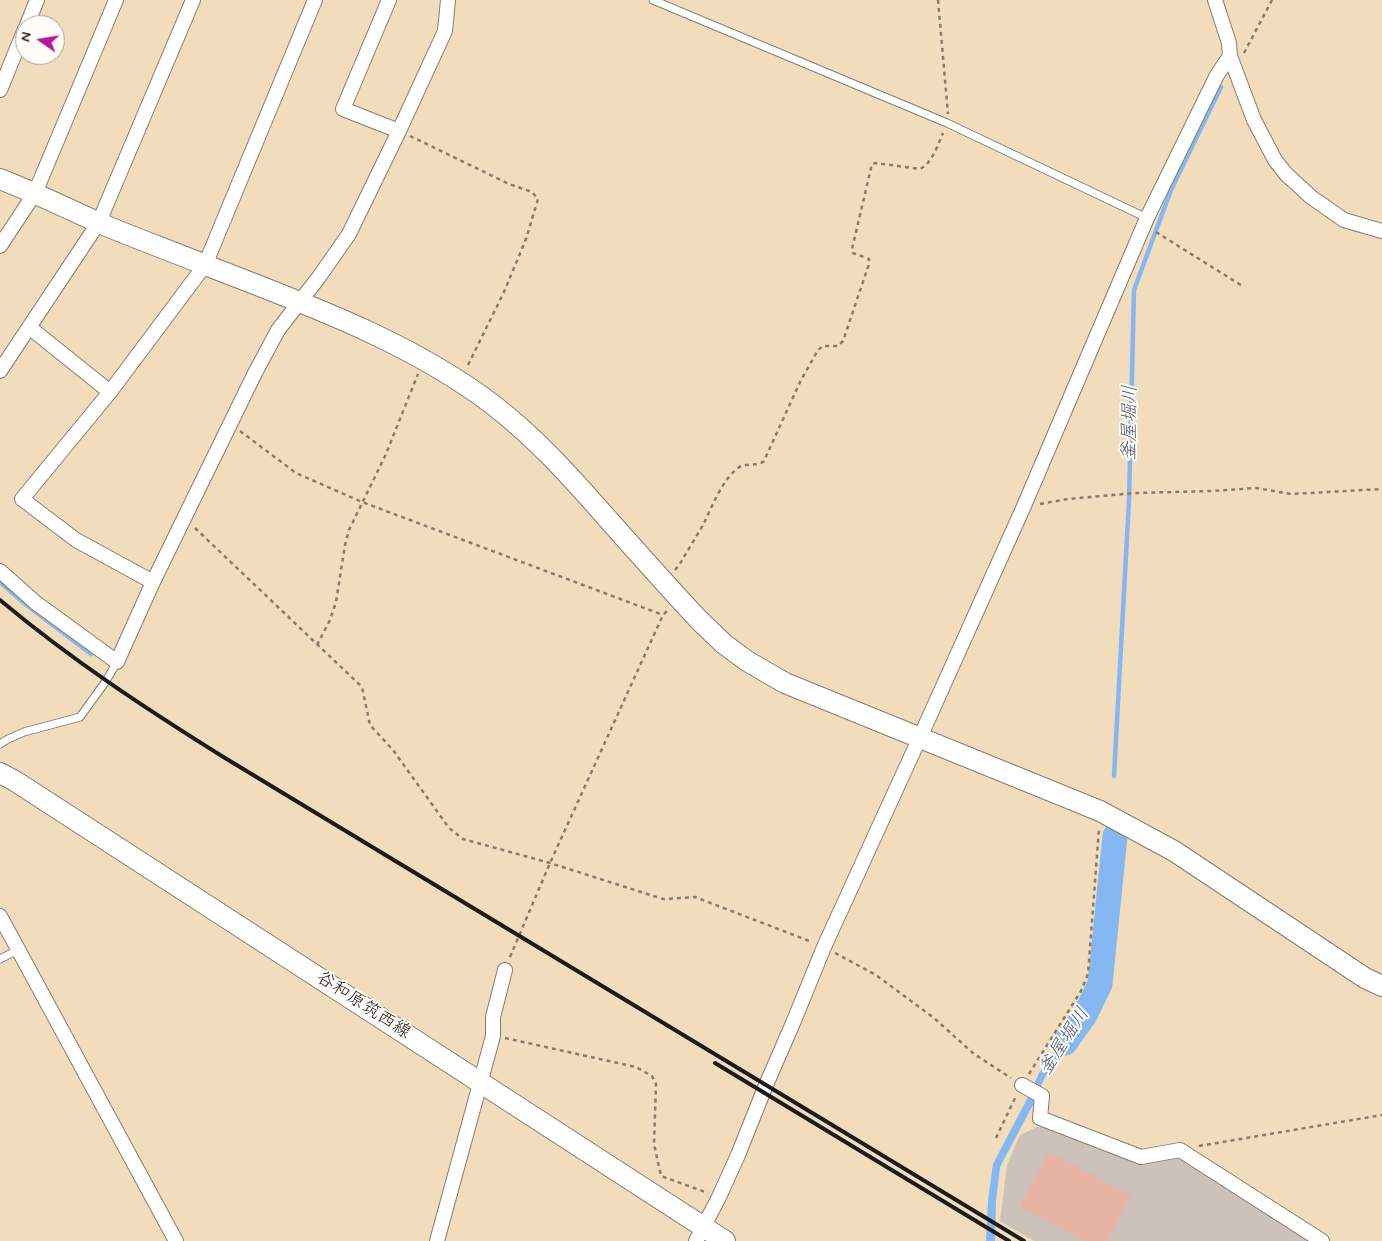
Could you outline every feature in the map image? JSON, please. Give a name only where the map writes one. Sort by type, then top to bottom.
[{"type":"street","points":[[31,15],[37,0]]},
{"type":"street","points":[[0,246],[35,193],[116,0]]},
{"type":"street","points":[[0,371],[98,222],[193,0]]},
{"type":"street","points":[[153,582],[76,540],[22,499],[110,392],[205,265],[315,0]]},
{"type":"street","points":[[389,0],[343,109],[399,131]]},
{"type":"street","points":[[0,571],[36,603],[117,662],[153,582],[230,423],[278,330],[319,278],[349,234],[445,31],[448,0]]},
{"type":"street","points":[[1215,0],[1229,43],[1230,56],[1254,120],[1275,160],[1286,174],[1311,197],[1344,220],[1382,231]]},
{"type":"street","points":[[0,90],[15,53]]},
{"type":"street","points":[[700,1234],[738,1155],[824,947],[1024,506],[1145,221],[1217,75],[1230,56]]},
{"type":"street","points":[[0,179],[98,222],[299,301],[424,359],[492,404],[525,431],[553,458],[700,622],[724,644],[753,665],[785,683],[1100,811],[1174,851],[1365,978],[1382,986]]},
{"type":"street","points":[[29,327],[110,392]]},
{"type":"street","name":"谷和原筑西線","points":[[0,773],[482,1082],[700,1234],[725,1241]]},
{"type":"street","points":[[0,916],[176,1241]]},
{"type":"street","points":[[437,1241],[482,1082],[493,1036],[493,1017],[505,970]]},
{"type":"street","points":[[1022,1085],[1042,1096],[1040,1118],[1141,1158],[1180,1150],[1322,1241]]},
{"type":"lane","points":[[653,0],[947,123],[1145,221]]},
{"type":"lane","points":[[0,744],[24,732],[80,717],[117,662]]},
{"type":"lane","points":[[0,959],[18,950]]},
{"type":"path","points":[[938,0],[949,120],[947,123]]},
{"type":"path","points":[[1236,70],[1272,0]]},
{"type":"path","points":[[399,131],[508,184],[532,192],[538,199],[526,239],[504,292],[461,382]]},
{"type":"path","points":[[664,582],[681,562],[722,488],[734,472],[739,467],[764,461],[800,382],[818,350],[823,346],[838,346],[844,342],[869,264],[869,259],[853,253],[852,249],[872,164],[920,169],[930,161],[943,134]]},
{"type":"path","points":[[1145,221],[1244,287]]},
{"type":"path","points":[[317,645],[330,620],[336,602],[349,530],[386,454],[424,359]]},
{"type":"path","points":[[230,423],[296,473],[362,502],[663,615],[550,863],[505,970]]},
{"type":"path","points":[[1024,506],[1068,499],[1135,493],[1256,488],[1291,494],[1382,489]]},
{"type":"path","points":[[184,518],[362,687],[370,726],[393,750],[449,828],[463,839],[550,863],[663,899],[696,897],[824,947],[876,976],[934,1018],[974,1054],[1022,1085]]},
{"type":"path","points":[[996,1138],[1022,1085],[1081,992],[1088,974],[1100,811]]},
{"type":"path","points":[[493,1036],[636,1067],[652,1076],[656,1084],[654,1144],[661,1176],[719,1197]]},
{"type":"path","points":[[1180,1150],[1382,1115]]},
{"type":"shaded area","points":[[1037,1127],[1051,1127],[1140,1164],[1180,1156],[1315,1241],[1034,1241],[1000,1221],[1007,1165],[1020,1135]]},
{"type":"water","points":[[1081,1014],[1088,1018],[1045,1077],[1036,1099],[1000,1167],[996,1201],[995,1241],[986,1241],[988,1201],[993,1164],[1039,1073]]},
{"type":"building","points":[[1048,1152],[1131,1196],[1107,1241],[1084,1241],[1020,1207]]},
{"type":"waterway","name":"釜屋堀川","points":[[1114,776],[1129,500],[1134,290],[1171,190],[1221,87]]},
{"type":"waterway","points":[[0,582],[24,603],[91,654]]},
{"type":"waterway","name":"釜屋堀川","points":[[1065,1043],[1085,1015],[1100,984],[1115,836]]},
{"type":"railway","points":[[0,600],[54,643],[110,683],[225,758],[1024,1241]]},
{"type":"railway","points":[[715,1063],[1009,1241]]}]
